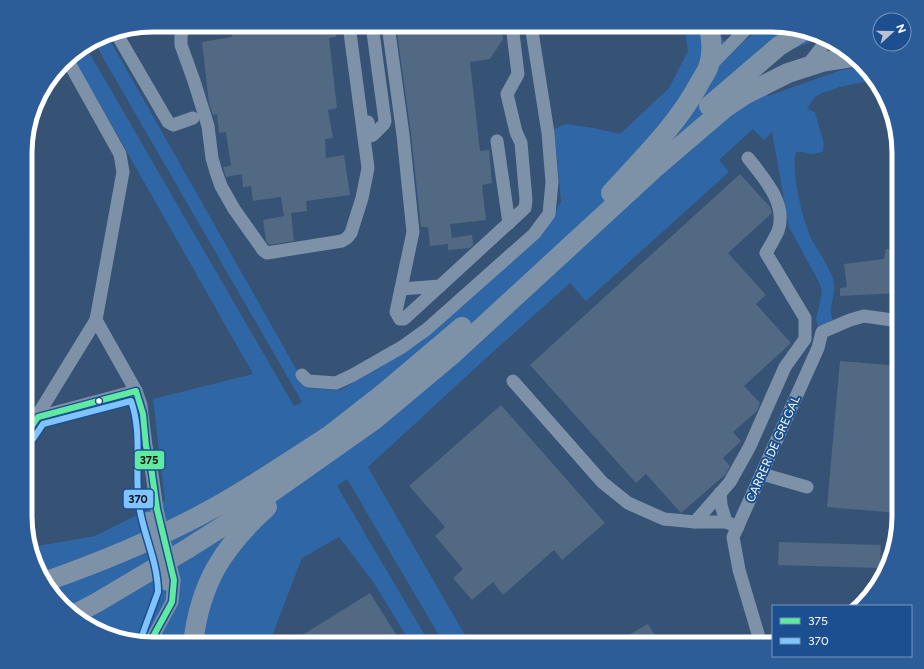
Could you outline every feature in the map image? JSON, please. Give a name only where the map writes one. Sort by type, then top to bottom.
[{"type":"highway","points":[[611,193],[649,151],[680,114],[694,94],[708,67],[711,51],[710,32]]},
{"type":"highway","points":[[68,603],[195,530],[294,464],[384,393],[478,314],[570,228],[645,164],[762,59],[797,35]]},
{"type":"highway","points":[[195,637],[198,612],[206,590],[222,557],[236,538],[266,508],[346,446],[374,420],[469,339],[656,167],[725,108],[746,94],[770,81],[807,66],[846,58]]},
{"type":"highway","points":[[79,612],[187,549],[228,523],[374,420]]},
{"type":"highway","points":[[50,580],[141,544],[191,520],[219,505],[327,437]]},
{"type":"street","points":[[182,32],[181,45],[208,126],[212,158],[221,186],[234,209],[262,250],[267,253],[342,241],[351,233],[362,198],[368,168],[350,32]]},
{"type":"street","points":[[356,32],[370,136],[373,136],[385,121],[373,32]]},
{"type":"street","points":[[389,32],[403,136],[413,232],[396,312],[400,319],[404,319],[525,208],[526,200],[521,143],[516,132],[507,94],[518,74],[513,32]]},
{"type":"street","points":[[302,375],[308,381],[336,383],[402,348],[427,329],[534,234],[550,214],[552,182],[548,133],[532,32]]},
{"type":"street","points":[[708,67],[743,32]]},
{"type":"street","points":[[118,37],[168,122],[173,125],[193,118]]},
{"type":"street","points":[[807,66],[824,44]]},
{"type":"street","points":[[32,426],[96,320],[123,172],[120,154],[70,65]]},
{"type":"street","points":[[497,141],[509,223]]},
{"type":"street","points":[[695,522],[730,482],[750,446],[785,367],[805,339],[805,318],[766,253],[778,229],[780,211],[772,191],[748,158]]},
{"type":"street","points":[[401,288],[440,286]]},
{"type":"street","name":"CARRER DE GREGAL","points":[[759,637],[739,570],[732,524],[762,474],[818,348],[822,332],[850,320],[864,316],[892,320]]},
{"type":"street","points":[[96,320],[136,391],[144,414],[146,446],[145,469],[149,518],[170,582]]},
{"type":"street","points":[[513,381],[602,482],[628,503],[664,519],[732,524]]},
{"type":"street","points":[[38,417],[136,391]]},
{"type":"street","points":[[146,446],[170,582],[150,637]]},
{"type":"street","points":[[762,474],[807,488]]},
{"type":"street","points":[[720,493],[721,505],[732,524]]},
{"type":"shaded area","points":[[685,32],[719,32],[730,50],[756,32],[795,34],[810,38],[811,40],[809,43],[754,62],[768,96],[841,70],[858,68],[868,81],[840,87],[815,97],[807,109],[815,112],[824,144],[823,151],[814,154],[796,152],[795,156],[795,175],[805,222],[812,240],[833,279],[834,293],[831,306],[831,315],[833,320],[818,327],[816,319],[822,293],[820,284],[789,227],[772,132],[764,140],[753,129],[719,160],[729,172],[586,301],[570,283],[368,467],[466,637],[440,637],[347,479],[337,486],[426,637],[407,637],[374,583],[339,537],[302,558],[272,637],[145,637],[129,635],[107,628],[92,621],[67,602],[44,570],[36,546],[95,536],[165,501],[153,399],[253,374],[75,60],[88,51],[294,406],[302,402],[96,46],[110,40],[307,388],[340,390],[406,352],[475,294],[549,224],[561,201],[554,129],[566,124],[620,134],[669,88],[688,51]]},
{"type":"building","points":[[231,32],[336,32],[336,37],[329,38],[337,108],[328,110],[333,138],[325,139],[326,158],[344,155],[350,195],[306,201],[307,211],[291,213],[294,241],[269,245],[266,241],[263,220],[284,216],[281,197],[253,201],[251,186],[243,187],[242,174],[226,177],[223,167],[231,166],[226,132],[219,133],[217,114],[213,115],[209,103],[202,42],[232,37]]},
{"type":"building","points":[[397,32],[502,32],[503,39],[490,59],[470,62],[480,151],[489,150],[492,183],[482,185],[486,220],[450,224],[452,238],[472,235],[473,245],[470,248],[448,250],[448,244],[430,246],[428,227],[421,227],[411,134]]},
{"type":"building","points":[[740,174],[770,207],[772,213],[728,253],[766,295],[756,304],[791,343],[744,386],[760,403],[757,411],[733,432],[741,441],[723,458],[730,466],[726,474],[681,513],[646,474],[636,483],[530,365]]},
{"type":"building","points":[[886,249],[892,249],[892,293],[840,296],[840,288],[847,287],[844,264],[884,259]]},
{"type":"building","points":[[840,361],[892,365],[892,512],[827,507]]},
{"type":"building","points":[[501,405],[605,523],[562,560],[554,550],[503,595],[493,582],[472,600],[453,578],[463,569],[435,536],[445,527],[409,486]]},
{"type":"building","points":[[779,542],[881,545],[880,568],[778,565]]},
{"type":"building","points":[[370,593],[398,637],[299,637]]},
{"type":"building","points":[[648,624],[656,637],[625,637]]},
{"type":"transit line","name":"375","points":[[32,426],[38,417],[136,391],[143,414],[146,446],[151,467],[157,509],[174,580],[172,602],[153,637]]},
{"type":"transit line","name":"370","points":[[33,439],[43,424],[131,401],[137,426],[137,479],[139,505],[156,570],[158,592],[142,637]]}]
